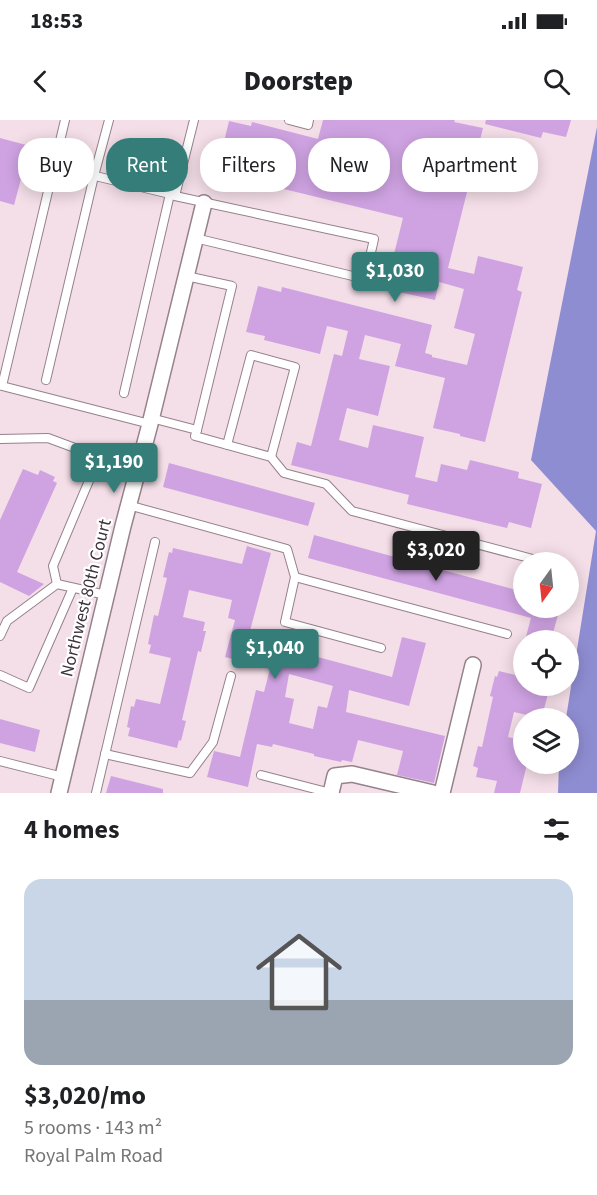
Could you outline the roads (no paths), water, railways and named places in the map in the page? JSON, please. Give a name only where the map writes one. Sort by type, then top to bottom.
[{"type":"street","name":"Northwest 80th Court","points":[[59,793],[204,202]]},
{"type":"street","points":[[442,793],[473,665]]},
{"type":"street","points":[[331,793],[335,776],[352,774],[433,793]]},
{"type":"lane","points":[[61,138],[65,120]]},
{"type":"lane","points":[[109,120],[94,176],[374,239],[365,279],[195,238]]},
{"type":"lane","points":[[124,393],[172,195],[194,120]]},
{"type":"lane","points":[[289,120],[308,125],[309,120]]},
{"type":"lane","points":[[48,192],[2,386],[197,430]]},
{"type":"lane","points":[[46,380],[90,192]]},
{"type":"lane","points":[[186,276],[232,286],[195,436],[271,457],[284,472],[326,484],[352,511],[513,554]]},
{"type":"lane","points":[[227,445],[251,355],[295,367],[271,457]]},
{"type":"lane","points":[[0,439],[48,438],[99,457],[52,566],[57,584]]},
{"type":"lane","points":[[128,505],[286,549],[295,578],[285,622],[381,648]]},
{"type":"lane","points":[[96,793],[155,542]]},
{"type":"lane","points":[[295,578],[507,634]]},
{"type":"lane","points":[[57,584],[106,595]]},
{"type":"lane","points":[[0,636],[7,621],[57,584]]},
{"type":"lane","points":[[0,675],[29,688],[73,588]]},
{"type":"lane","points":[[105,754],[190,772],[213,742],[231,676]]},
{"type":"lane","points":[[0,761],[63,777]]},
{"type":"lane","points":[[261,775],[331,793]]}]
